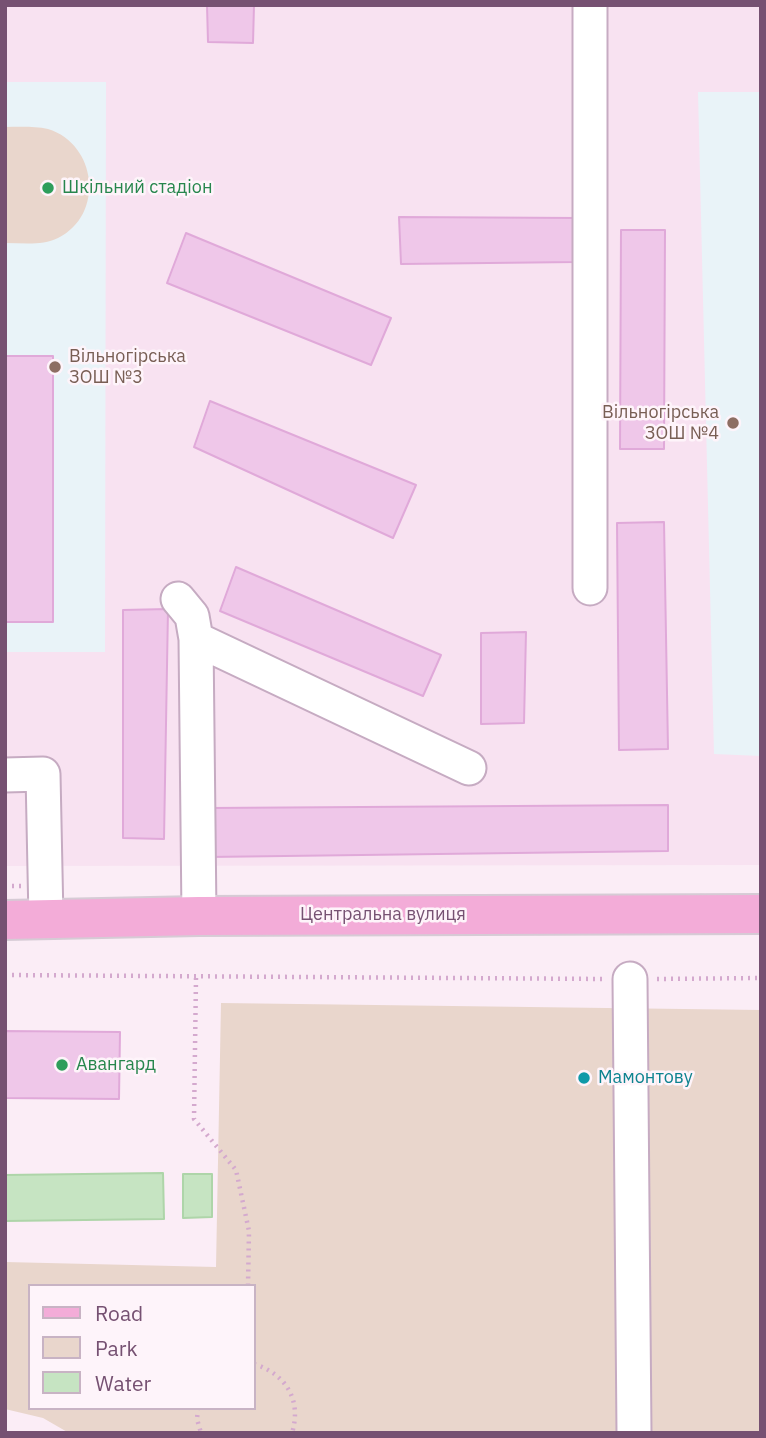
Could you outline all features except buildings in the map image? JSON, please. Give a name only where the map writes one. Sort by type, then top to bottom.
[{"type":"main road","name":"Центральна вулиця","points":[[5,920],[199,916],[761,914]]},
{"type":"street","points":[[590,5],[590,588]]},
{"type":"street","points":[[178,598],[192,616],[196,639],[199,916]]},
{"type":"street","points":[[196,639],[469,768]]},
{"type":"street","points":[[5,775],[43,774],[46,919]]},
{"type":"street","points":[[630,979],[634,1433]]},
{"type":"path","points":[[5,975],[761,978]]},
{"type":"path","points":[[196,977],[194,1119],[236,1170],[248,1231],[248,1284]]},
{"type":"path","points":[[256,1365],[277,1375],[286,1384],[296,1408],[292,1433]]},
{"type":"path","points":[[198,1410],[201,1433]]},
{"type":"shaded area","points":[[5,5],[761,5],[761,865],[5,866]]},
{"type":"shaded area","name":"Вільногірська ЗОШ №3","points":[[5,82],[106,82],[105,652],[5,652]]},
{"type":"shaded area","name":"Вільногірська ЗОШ №4","points":[[698,92],[761,92],[761,756],[714,754]]},
{"type":"green space","name":"Шкільний стадіон","points":[[5,127],[48,129],[64,137],[77,149],[85,164],[89,180],[83,213],[73,227],[52,241],[5,243]]},
{"type":"green space","points":[[221,1003],[761,1010],[761,1433],[69,1433],[43,1418],[5,1409],[5,1262],[216,1267]]},
{"type":"water","points":[[163,1173],[164,1219],[5,1221],[5,1175]]},
{"type":"water","points":[[183,1174],[212,1174],[212,1217],[183,1218]]},
{"type":"place","name":"Шкільний стадіон","points":[[48,188]]},
{"type":"place","name":"Вільногірська ЗОШ №3","points":[[55,367]]},
{"type":"place","name":"Вільногірська ЗОШ №4","points":[[733,423]]},
{"type":"place","name":"Авангард","points":[[62,1065]]},
{"type":"place","name":"Мамонтову","points":[[584,1078]]}]
